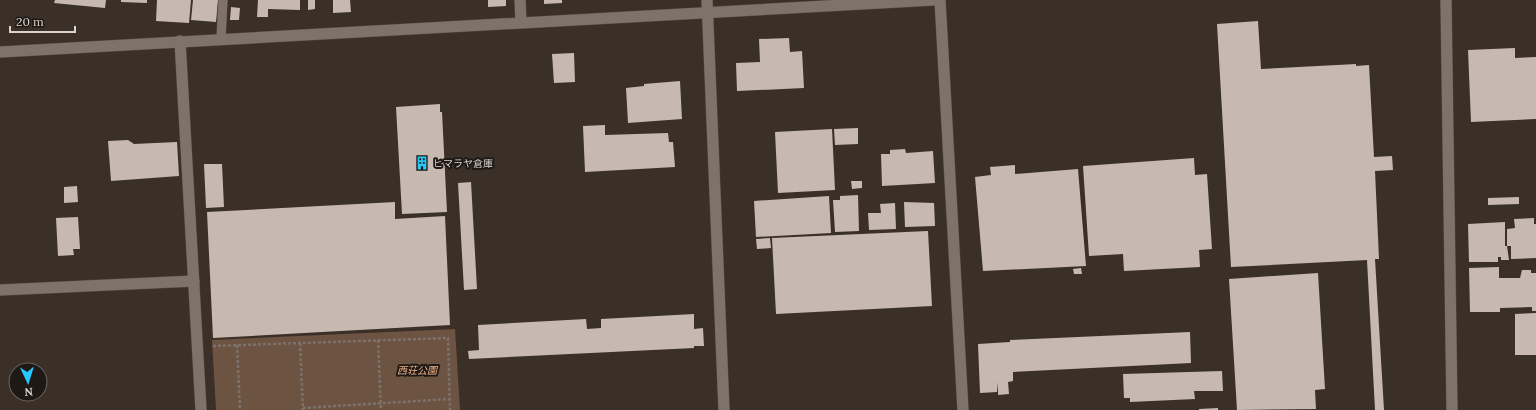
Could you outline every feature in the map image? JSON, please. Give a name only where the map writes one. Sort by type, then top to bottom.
[{"type":"street","points":[[520,0],[521,22]]},
{"type":"street","points":[[707,0],[724,410]]},
{"type":"street","points":[[0,52],[934,0]]},
{"type":"street","points":[[940,0],[963,410]]},
{"type":"street","points":[[1446,0],[1452,410]]},
{"type":"street","points":[[180,41],[201,410]]},
{"type":"street","points":[[0,290],[194,281]]},
{"type":"lane","points":[[221,39],[223,0]]},
{"type":"path","points":[[197,346],[448,338],[450,410]]},
{"type":"path","points":[[378,340],[382,410]]},
{"type":"path","points":[[300,343],[303,409],[450,399]]},
{"type":"path","points":[[237,345],[240,410]]},
{"type":"green space","name":"西荘公園","points":[[455,329],[460,410],[216,410],[212,340]]},
{"type":"building","points":[[55,0],[106,0],[105,8],[54,3]]},
{"type":"building","points":[[121,0],[147,0],[147,3],[121,2]]},
{"type":"building","points":[[157,0],[191,0],[189,23],[156,21]]},
{"type":"building","points":[[193,0],[218,0],[216,22],[191,20]]},
{"type":"building","points":[[258,0],[300,0],[300,10],[268,9],[268,17],[257,17]]},
{"type":"building","points":[[308,0],[315,0],[315,9],[308,10]]},
{"type":"building","points":[[333,0],[350,0],[351,12],[333,13]]},
{"type":"building","points":[[488,0],[506,0],[506,6],[488,7]]},
{"type":"building","points":[[544,0],[562,0],[562,3],[544,4]]},
{"type":"building","points":[[231,7],[240,8],[239,20],[230,20]]},
{"type":"building","points":[[1258,21],[1261,69],[1356,64],[1356,66],[1369,65],[1374,157],[1392,156],[1393,170],[1375,171],[1379,259],[1375,259],[1384,410],[1375,410],[1367,260],[1231,267],[1217,24]]},
{"type":"building","points":[[789,38],[790,52],[802,51],[804,88],[737,91],[736,63],[760,62],[759,39]]},
{"type":"building","points":[[1515,48],[1515,58],[1536,57],[1536,119],[1471,122],[1468,50]]},
{"type":"building","points":[[574,53],[575,82],[554,83],[552,54]]},
{"type":"building","points":[[680,81],[682,119],[628,123],[626,88],[644,86],[644,84]]},
{"type":"building","name":"ヒマラヤ倉庫","points":[[440,104],[440,112],[442,112],[447,212],[402,214],[396,107]]},
{"type":"building","points":[[605,125],[605,135],[668,133],[669,142],[673,142],[675,167],[585,172],[583,126]]},
{"type":"building","points":[[858,128],[858,144],[835,145],[834,129]]},
{"type":"building","points":[[832,129],[835,190],[778,193],[775,132]]},
{"type":"building","points":[[128,140],[134,144],[177,142],[179,176],[111,181],[108,141]]},
{"type":"building","points":[[905,149],[906,153],[933,151],[935,183],[882,186],[881,154],[890,154],[890,150]]},
{"type":"building","points":[[1194,158],[1195,175],[1207,174],[1212,249],[1199,250],[1200,267],[1124,271],[1123,254],[1089,256],[1083,166]]},
{"type":"building","points":[[204,164],[222,164],[224,207],[206,208]]},
{"type":"building","points":[[1015,165],[1015,174],[1078,169],[1086,266],[983,271],[975,177],[991,175],[990,167]]},
{"type":"building","points":[[851,181],[862,181],[862,188],[852,189]]},
{"type":"building","points":[[471,182],[477,289],[464,290],[458,183]]},
{"type":"building","points":[[77,186],[78,202],[64,203],[64,187]]},
{"type":"building","points":[[858,195],[859,231],[835,232],[833,200],[840,200],[840,196]]},
{"type":"building","points":[[829,196],[831,233],[756,237],[754,201]]},
{"type":"building","points":[[1519,197],[1519,204],[1488,205],[1488,198]]},
{"type":"building","points":[[395,202],[395,219],[445,216],[450,325],[213,338],[207,212]]},
{"type":"building","points":[[904,202],[934,203],[935,226],[905,227]]},
{"type":"building","points":[[895,203],[896,229],[869,230],[868,213],[881,213],[880,204]]},
{"type":"building","points":[[78,217],[80,249],[73,249],[74,255],[58,256],[56,218]]},
{"type":"building","points":[[1534,218],[1534,224],[1536,224],[1536,258],[1511,259],[1511,246],[1507,246],[1507,229],[1515,228],[1514,219]]},
{"type":"building","points":[[1505,222],[1505,246],[1507,246],[1509,260],[1501,260],[1501,257],[1498,257],[1498,262],[1469,262],[1468,224]]},
{"type":"building","points":[[928,231],[932,306],[776,314],[772,238]]},
{"type":"building","points":[[770,238],[771,248],[757,249],[756,239]]},
{"type":"building","points":[[1499,267],[1499,278],[1520,278],[1522,270],[1531,270],[1531,273],[1536,273],[1536,311],[1532,311],[1532,307],[1500,308],[1500,312],[1470,312],[1469,268]]},
{"type":"building","points":[[1081,268],[1082,274],[1074,274],[1073,269]]},
{"type":"building","points":[[1318,273],[1325,389],[1315,390],[1316,409],[1237,410],[1229,279]]},
{"type":"building","points":[[1536,313],[1536,355],[1515,355],[1515,314]]},
{"type":"building","points":[[694,314],[694,329],[703,328],[704,346],[694,346],[694,348],[469,359],[468,351],[479,350],[478,325],[586,319],[587,329],[601,328],[601,319]]},
{"type":"building","points":[[1190,332],[1191,363],[1013,372],[1013,381],[1008,382],[1009,394],[998,395],[998,382],[997,392],[980,393],[978,344],[1010,342],[1010,340]]},
{"type":"building","points":[[1222,371],[1223,391],[1194,391],[1195,399],[1130,402],[1130,398],[1124,398],[1123,374]]},
{"type":"building","points":[[1218,408],[1218,410],[1199,410],[1199,409]]},
{"type":"place","name":"ヒマラヤ倉庫","points":[[422,163]]}]
